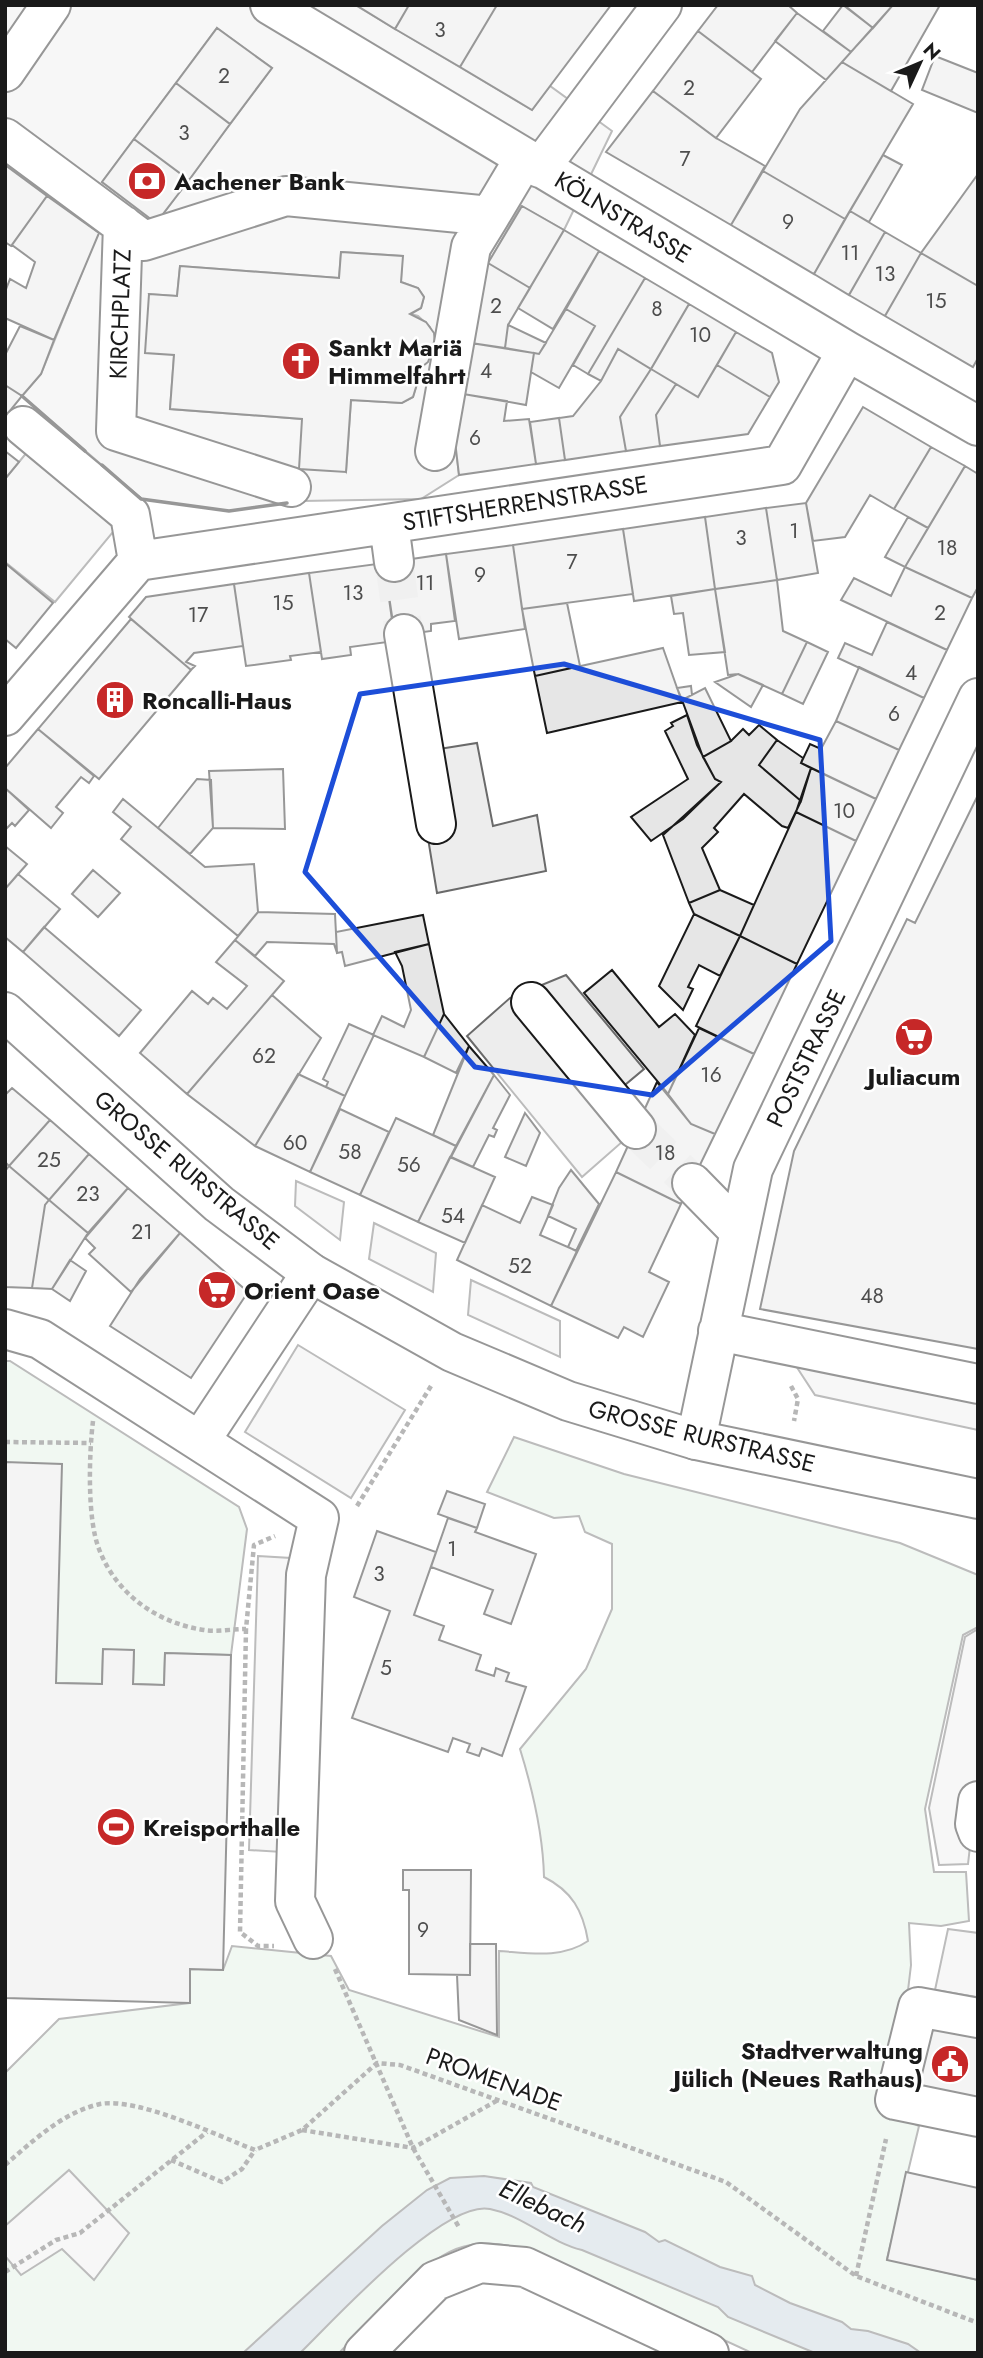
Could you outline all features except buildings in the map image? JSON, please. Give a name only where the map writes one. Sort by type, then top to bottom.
[{"type":"street","points":[[5,72],[51,5]]},
{"type":"street","name":"KÖLNSTRASSE","points":[[270,5],[532,164],[978,426]]},
{"type":"street","points":[[435,451],[471,247],[490,216],[662,5]]},
{"type":"street","points":[[5,138],[123,225]]},
{"type":"street","name":"KIRCHPLATZ","points":[[123,225],[144,241],[286,195],[490,216]]},
{"type":"street","name":"KIRCHPLATZ","points":[[123,225],[116,431],[291,487]]},
{"type":"street","name":"STIFTSHERRENSTRASSE","points":[[138,561],[782,465],[847,351]]},
{"type":"street","points":[[5,716],[138,561],[130,515],[23,426]]},
{"type":"street","points":[[389,524],[394,562]]},
{"type":"street","points":[[404,634],[436,824]]},
{"type":"street","name":"POSTSTRASSE","points":[[696,1440],[752,1169],[978,698]]},
{"type":"street","points":[[531,1002],[636,1129]]},
{"type":"street","name":"GROSSE RURSTRASSE","points":[[5,1012],[219,1204],[311,1272],[452,1352],[568,1401],[696,1440],[978,1499]]},
{"type":"street","points":[[692,1183],[739,1230]]},
{"type":"street","points":[[200,1441],[311,1272]]},
{"type":"street","points":[[5,1329],[40,1339],[319,1517],[306,1575],[295,1900],[313,1939]]},
{"type":"street","points":[[718,1331],[978,1384]]},
{"type":"street","points":[[978,1801],[975,1824],[978,1832]]},
{"type":"street","points":[[978,2018],[918,2007],[895,2101],[978,2116]]},
{"type":"street","points":[[364,2353],[435,2281],[480,2263],[525,2267],[709,2353]]},
{"type":"path","points":[[788,1345],[784,1371],[798,1399],[788,1459]]},
{"type":"path","points":[[111,1385],[93,1416],[91,1492],[98,1548],[124,1592],[162,1619],[205,1631],[246,1629],[254,1545],[319,1517],[341,1531],[452,1352]]},
{"type":"path","points":[[5,1442],[91,1443]]},
{"type":"path","points":[[313,1939],[334,1968],[413,2148],[454,2219]]},
{"type":"path","points":[[171,2160],[222,2182],[242,2169],[255,2150],[302,2130],[377,2063]]},
{"type":"path","name":"PROMENADE","points":[[377,2063],[412,2068],[726,2182],[856,2276],[978,2323]]},
{"type":"path","points":[[302,2130],[413,2148],[499,2099]]},
{"type":"path","points":[[856,2276],[895,2101]]},
{"type":"path","points":[[5,2165],[43,2133],[72,2114],[101,2104],[129,2104],[255,2150]]},
{"type":"path","points":[[5,2272],[56,2241],[80,2233],[208,2132]]},
{"type":"highlighted area","points":[[564,664],[820,740],[831,941],[652,1095],[475,1067],[305,872],[360,694]]},
{"type":"green space","points":[[5,1361],[10,1361],[239,1507],[247,1529],[231,1655],[165,1653],[164,1685],[133,1684],[134,1651],[103,1650],[102,1684],[56,1683],[5,1462]]},
{"type":"green space","points":[[514,1437],[624,1474],[900,1543],[978,1575],[978,1627],[963,1635],[925,1809],[934,1872],[966,1872],[969,1921],[941,1926],[909,1923],[911,1965],[895,2100],[900,2117],[919,2126],[887,2259],[978,2280],[978,2353],[752,2353],[531,2251],[489,2244],[456,2249],[428,2266],[339,2353],[5,2353],[5,2073],[59,2019],[189,2003],[190,1969],[223,1970],[232,1946],[331,1956],[349,1990],[499,2037],[499,1951],[556,1953],[578,1947],[588,1941],[575,1903],[562,1889],[544,1877],[537,1812],[520,1749],[586,1669],[612,1609],[612,1544],[585,1532],[579,1516],[554,1518],[487,1492]]},
{"type":"shaded area","points":[[5,5],[355,5],[532,110],[550,86],[612,131],[564,230],[521,206],[484,271],[455,441],[459,475],[421,499],[301,501],[229,511],[141,499],[22,396],[41,374],[98,233],[5,165]],"holes":[[[217,28],[272,68],[157,222],[102,182]],[[341,252],[402,256],[401,282],[418,288],[424,297],[421,308],[411,314],[418,316],[430,327],[435,347],[422,368],[406,372],[417,384],[413,397],[401,403],[351,400],[346,472],[302,419],[170,409],[174,355],[149,294],[177,296],[180,266],[339,278]]]},
{"type":"shaded area","points":[[28,451],[118,526],[55,602],[5,562],[5,479]]},
{"type":"shaded area","points":[[477,743],[493,826],[537,815],[546,871],[437,893],[414,753]]},
{"type":"shaded area","points":[[566,975],[644,1069],[619,1090],[636,1111],[622,1142],[582,1177],[467,1036],[510,998]]},
{"type":"shaded area","points":[[296,1181],[344,1202],[340,1240],[295,1206]]},
{"type":"shaded area","points":[[374,1223],[436,1253],[433,1292],[369,1259]]},
{"type":"shaded area","points":[[471,1280],[560,1321],[560,1357],[468,1315]]},
{"type":"shaded area","points":[[298,1345],[405,1410],[351,1498],[245,1432]]},
{"type":"shaded area","points":[[796,1366],[978,1401],[978,1430],[815,1395]]},
{"type":"shaded area","points":[[258,1556],[291,1558],[282,1852],[249,1850]]},
{"type":"shaded area","points":[[978,1629],[978,1776],[968,1864],[939,1865],[929,1808],[965,1637]]},
{"type":"shaded area","points":[[948,1929],[978,1933],[978,2031],[972,2030],[977,1997],[935,1990]]},
{"type":"shaded area","points":[[69,2170],[129,2233],[94,2280],[62,2249],[21,2275],[5,2256],[5,2226]]},
{"type":"water","name":"Ellebach","points":[[484,2176],[531,2183],[533,2187],[645,2232],[659,2242],[665,2240],[720,2267],[752,2276],[755,2285],[790,2303],[842,2322],[851,2329],[868,2331],[908,2344],[921,2353],[815,2353],[728,2317],[718,2307],[558,2241],[514,2217],[490,2209],[470,2211],[419,2241],[363,2290],[300,2353],[243,2353],[382,2226],[427,2190],[450,2178]]},
{"type":"tunnel","points":[[394,562],[404,634]]},
{"type":"tunnel","points":[[636,1129],[692,1183]]},
{"type":"wall","points":[[22,396],[85,451]]},
{"type":"wall","points":[[102,465],[141,499],[229,511],[287,503]]},
{"type":"place","name":"Aachener Bank","points":[[147,181]]},
{"type":"place","name":"Sankt Mariä Himmelfahrt","points":[[301,361]]},
{"type":"place","name":"Roncalli-Haus","points":[[115,700]]},
{"type":"place","name":"Juliacum","points":[[914,1037]]},
{"type":"place","name":"Orient Oase","points":[[217,1290]]},
{"type":"place","name":"Kreisporthalle","points":[[116,1827]]},
{"type":"place","name":"Stadtverwaltung Jülich (Neues Rathaus)","points":[[950,2064]]}]
